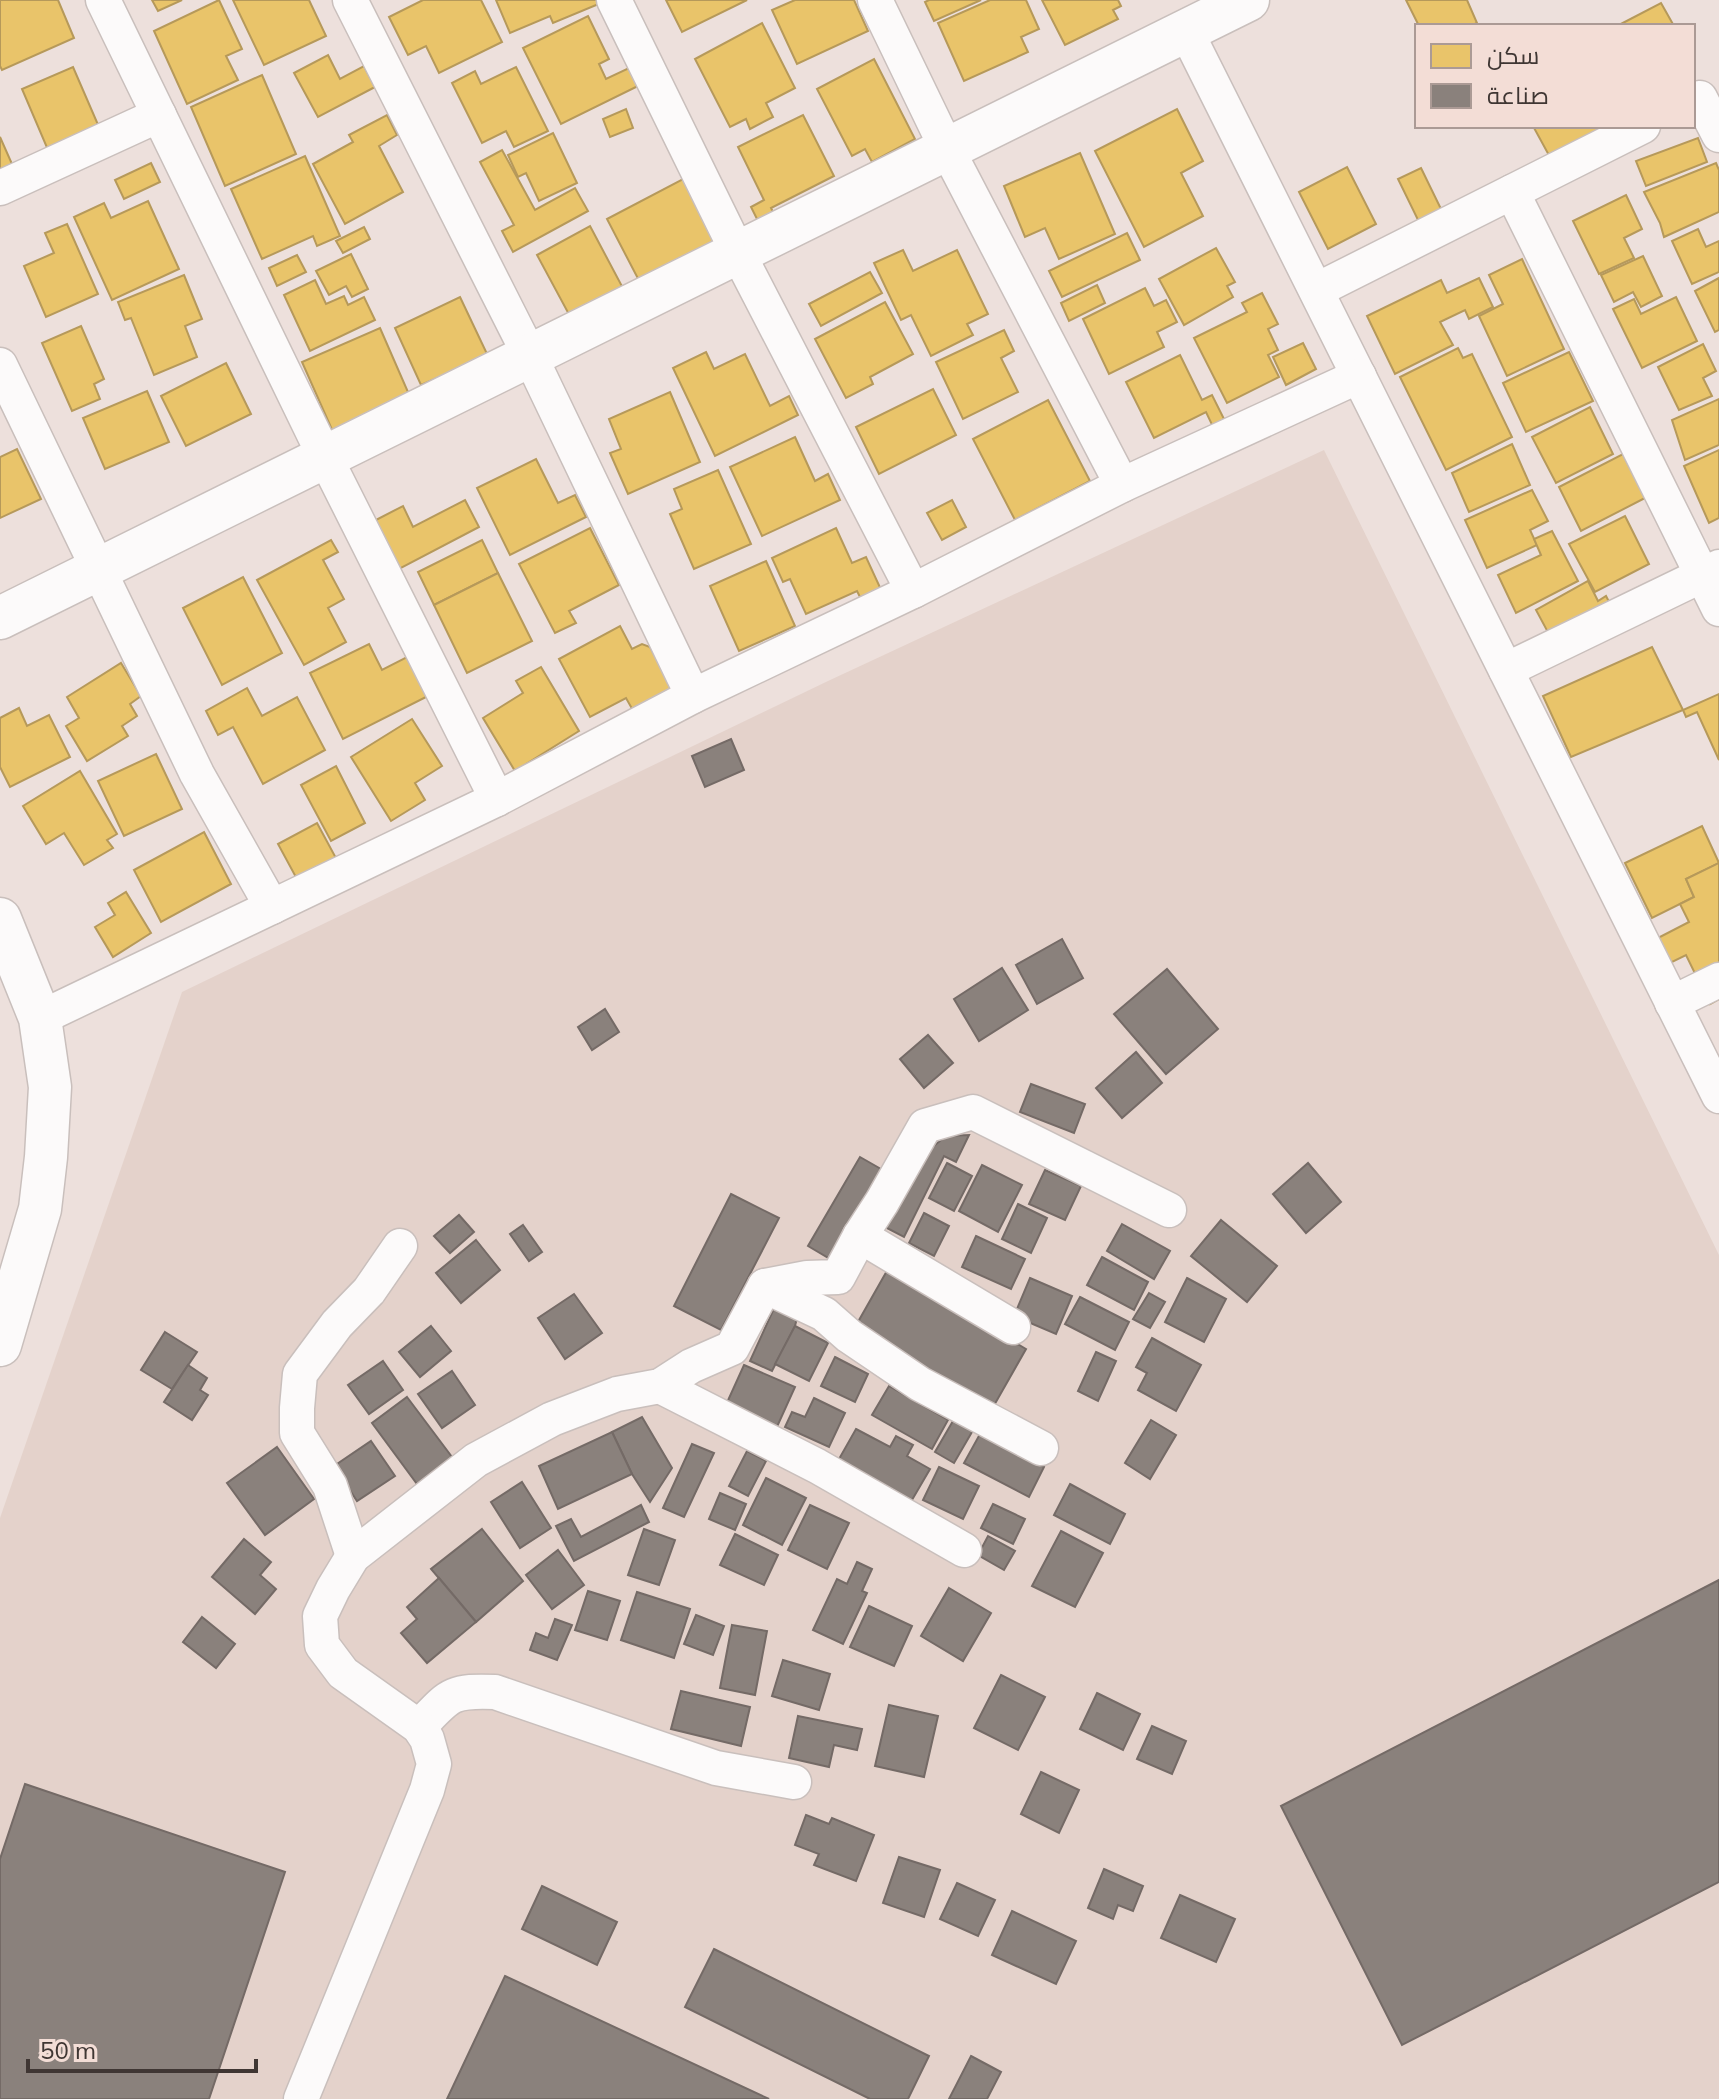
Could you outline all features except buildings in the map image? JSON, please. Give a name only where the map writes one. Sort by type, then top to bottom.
[{"type":"street","points":[[103,0],[325,457],[497,799]]},
{"type":"street","points":[[350,0],[530,356],[693,696]]},
{"type":"street","points":[[614,0],[738,253],[913,591]]},
{"type":"street","points":[[875,0],[947,149],[1122,485]]},
{"type":"street","points":[[0,618],[947,149],[1179,15],[1248,0]]},
{"type":"street","points":[[1179,15],[1719,1096]]},
{"type":"street","points":[[1704,96],[1719,135]]},
{"type":"street","points":[[0,188],[159,115]]},
{"type":"street","points":[[1317,290],[1639,128]]},
{"type":"street","points":[[1512,192],[1711,571],[1719,609]]},
{"type":"street","points":[[0,365],[197,774],[272,907]]},
{"type":"street","points":[[40,1018],[497,799],[693,696],[913,591],[1122,485],[1359,376]]},
{"type":"street","points":[[1506,670],[1711,571]]},
{"type":"street","points":[[0,919],[40,1018],[50,1087],[40,1209],[0,1345]]},
{"type":"street","points":[[1672,1003],[1719,980]]},
{"type":"street","points":[[765,1286],[807,1278],[838,1277],[925,1126],[973,1112],[1169,1210]]},
{"type":"street","points":[[860,1236],[1013,1327]]},
{"type":"street","points":[[353,1556],[330,1486],[297,1433],[300,1374],[337,1324],[369,1291],[400,1246]]},
{"type":"street","points":[[301,2099],[427,1790],[434,1764],[427,1739],[419,1727],[343,1673],[322,1645],[320,1616],[333,1589],[353,1556],[476,1460],[552,1419],[617,1394],[660,1386],[691,1366],[732,1348],[765,1286]]},
{"type":"street","points":[[765,1286],[824,1314],[849,1336],[920,1384],[1041,1448]]},
{"type":"street","points":[[660,1386],[817,1466],[964,1550]]},
{"type":"street","points":[[419,1727],[448,1697],[468,1691],[495,1692],[716,1768],[794,1782]]},
{"type":"shaded area","points":[[1324,450],[1719,1255],[1719,2099],[0,2099],[0,1518],[182,992],[828,681]]}]
